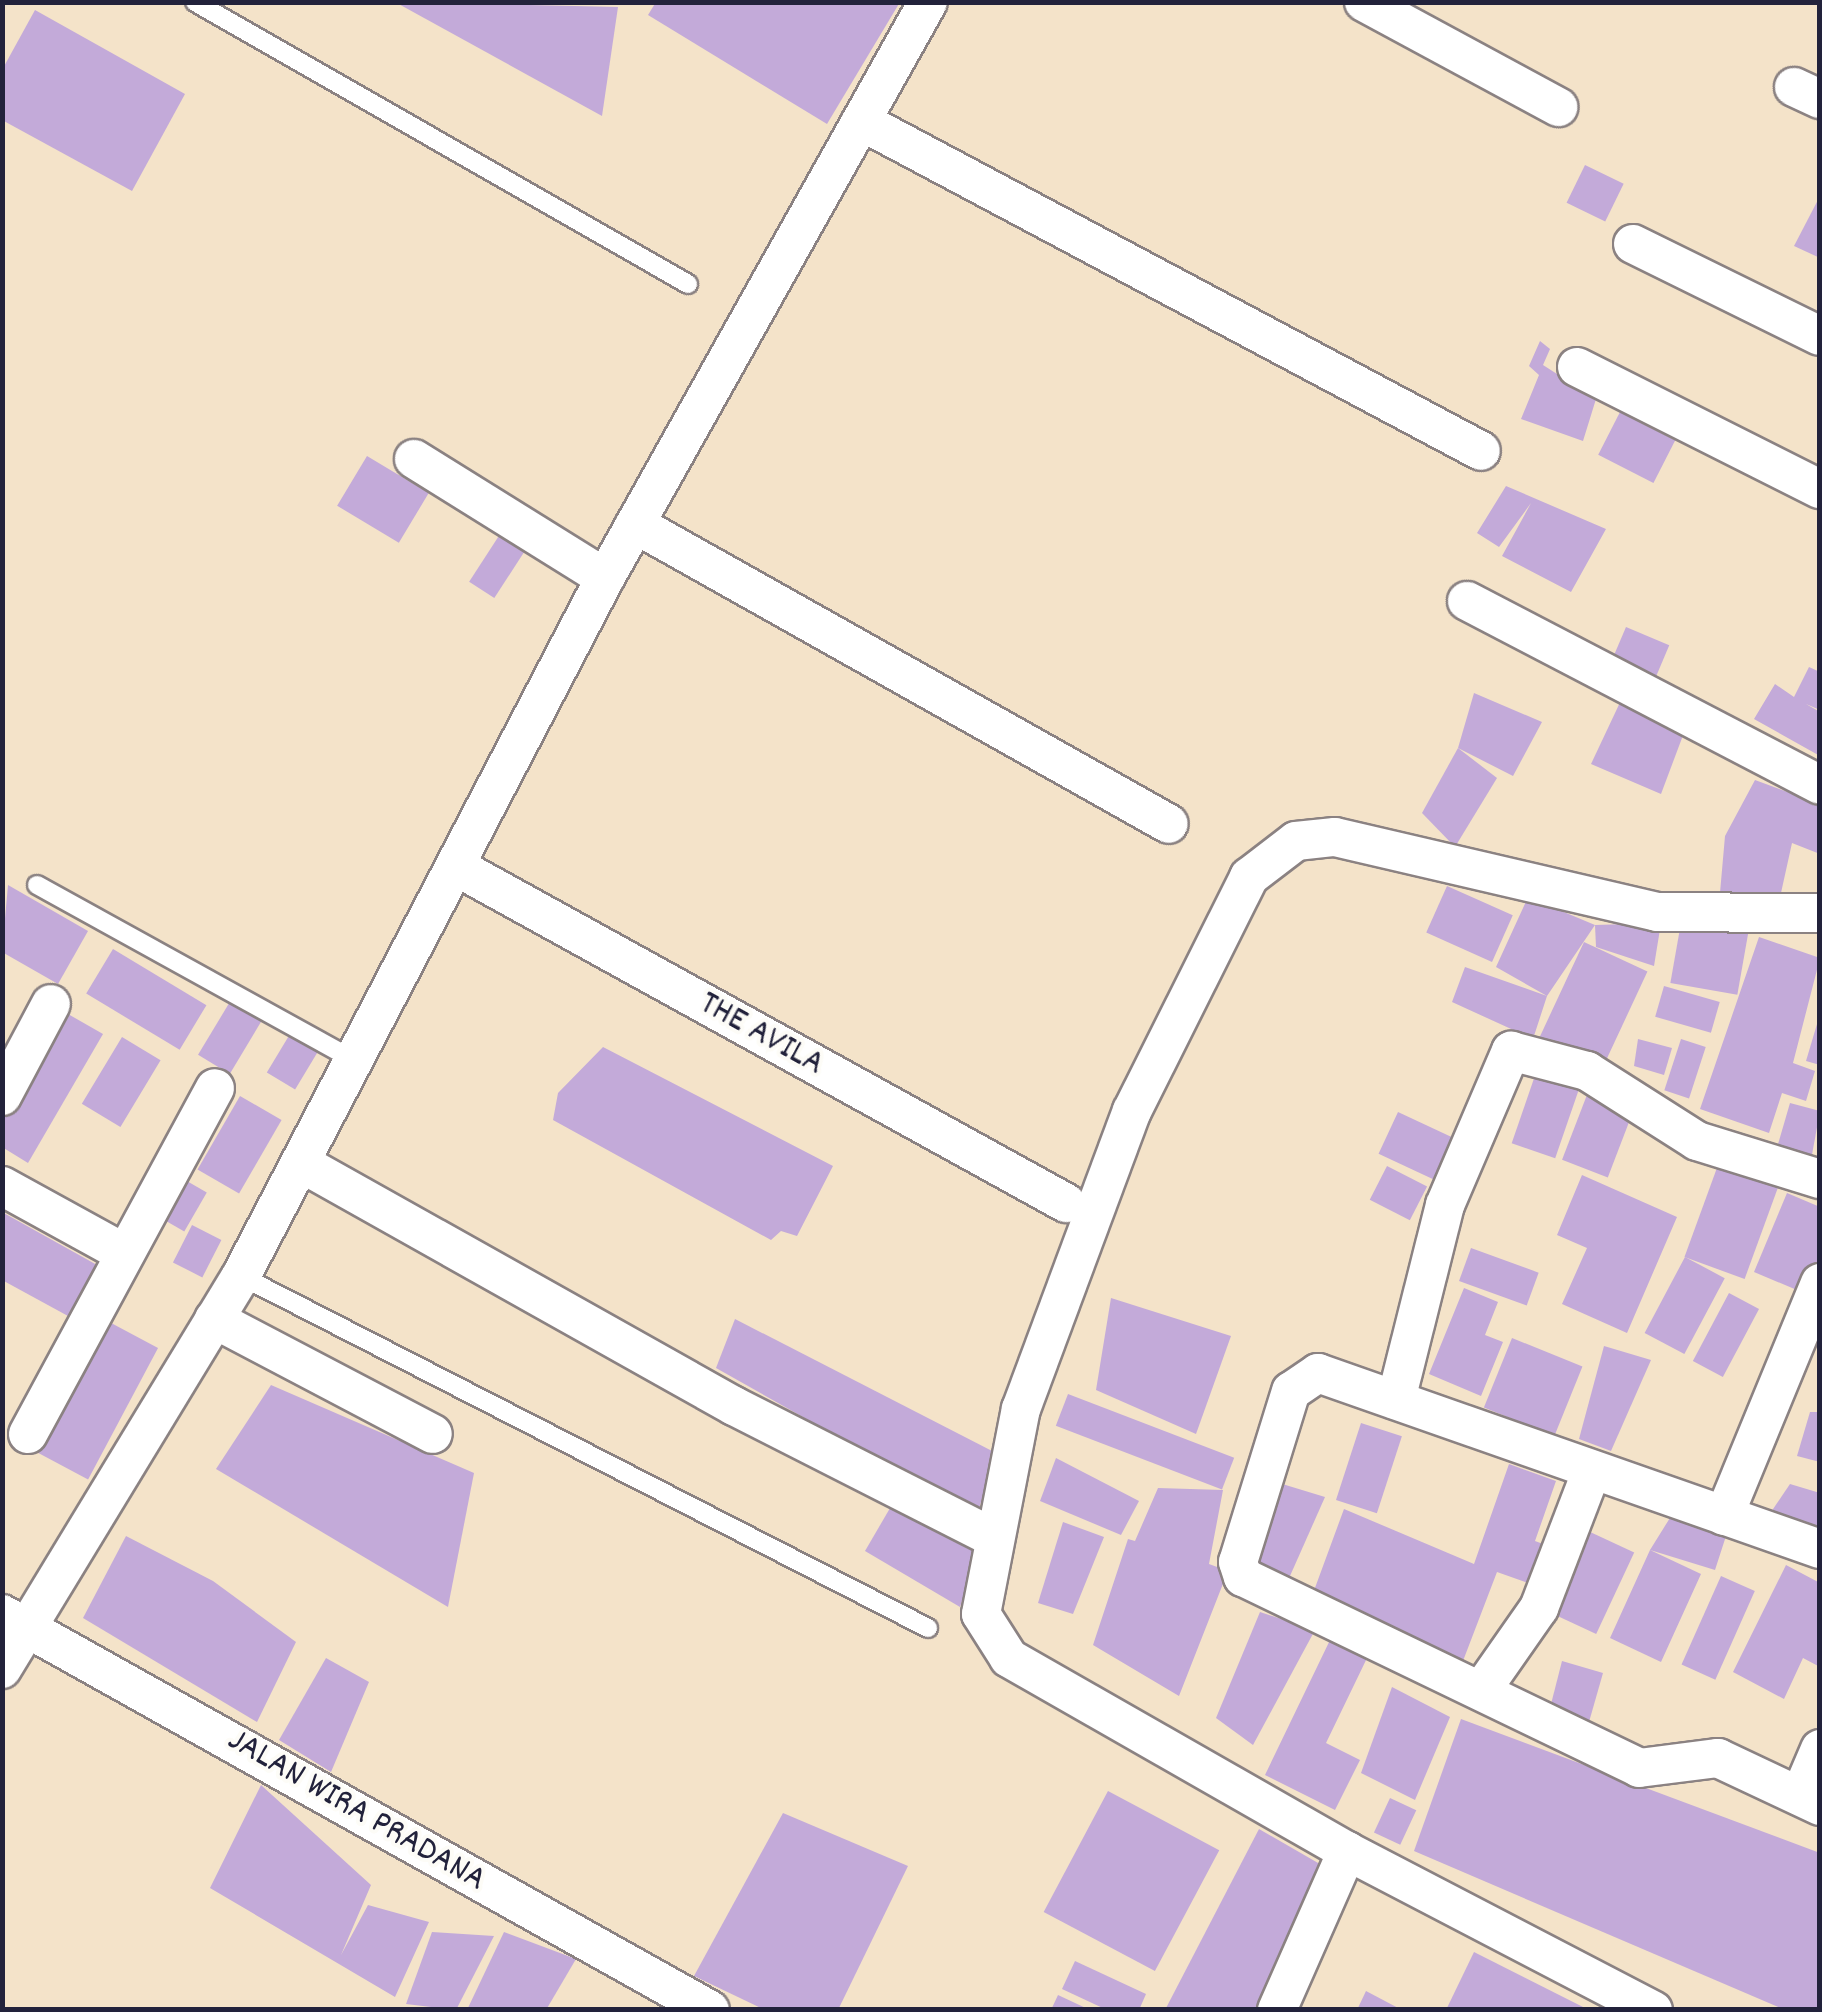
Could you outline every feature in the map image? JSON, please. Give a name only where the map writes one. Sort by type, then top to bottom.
[{"type":"street","points":[[2,1669],[14,1621],[242,1276],[605,578],[928,2]]},
{"type":"street","points":[[1364,2],[1558,107]]},
{"type":"street","points":[[861,121],[1481,451]]},
{"type":"street","points":[[1634,244],[1820,336]]},
{"type":"street","points":[[1577,367],[1820,489]]},
{"type":"street","points":[[414,459],[605,578]]},
{"type":"street","points":[[635,524],[1169,824]]},
{"type":"street","points":[[1467,601],[1820,785]]},
{"type":"street","points":[[1653,2010],[1346,1852],[1009,1658],[981,1614],[990,1536],[1020,1410],[1132,1112],[1249,876],[1274,854],[1335,837],[1657,912],[1820,913]]},
{"type":"street","name":"THE AVILA","points":[[456,866],[1066,1203]]},
{"type":"street","points":[[2,1096],[51,1004]]},
{"type":"street","points":[[1396,1400],[1445,1206],[1511,1051],[1587,1071],[1697,1141],[1820,1180]]},
{"type":"street","points":[[28,1434],[122,1252],[215,1088]]},
{"type":"street","points":[[301,1163],[734,1406],[990,1536]]},
{"type":"street","points":[[2,1186],[122,1252]]},
{"type":"street","points":[[1724,1516],[1820,1283]]},
{"type":"street","points":[[214,1319],[433,1434]]},
{"type":"street","points":[[1820,1549],[1318,1373],[1302,1380],[1238,1562],[1243,1576],[1483,1688],[1640,1768],[1718,1758],[1810,1801],[1820,1749]]},
{"type":"street","points":[[1483,1688],[1538,1608],[1592,1470]]},
{"type":"street","name":"JALAN WIRA PRADANA","points":[[14,1621],[710,2010]]},
{"type":"street","points":[[1277,2010],[1346,1852]]},
{"type":"lane","points":[[195,2],[688,284]]},
{"type":"lane","points":[[37,884],[354,1060]]},
{"type":"lane","points":[[242,1276],[928,1628]]},
{"type":"building","points":[[395,2],[618,7],[602,116]]},
{"type":"building","points":[[656,2],[900,2],[827,124],[648,15]]},
{"type":"building","points":[[35,10],[185,94],[132,191],[2,120],[2,70]]},
{"type":"building","points":[[1585,165],[1624,184],[1605,222],[1567,203]]},
{"type":"building","points":[[1820,196],[1820,258],[1794,246]]},
{"type":"building","points":[[1540,341],[1550,349],[1543,365],[1596,399],[1583,441],[1521,419],[1539,375],[1529,366]]},
{"type":"building","points":[[1620,412],[1675,440],[1653,483],[1598,455]]},
{"type":"building","points":[[367,456],[429,493],[399,543],[337,506]]},
{"type":"building","points":[[1506,486],[1606,529],[1571,592],[1502,556],[1531,503],[1499,547],[1477,533]]},
{"type":"building","points":[[504,528],[529,544],[494,598],[469,582]]},
{"type":"building","points":[[1626,627],[1669,645],[1651,688],[1608,669]]},
{"type":"building","points":[[1809,667],[1820,672],[1820,710],[1806,704],[1820,712],[1820,756],[1754,719],[1775,684],[1794,697]]},
{"type":"building","points":[[1474,693],[1542,722],[1513,776],[1458,748]]},
{"type":"building","points":[[1624,694],[1685,730],[1661,794],[1591,764]]},
{"type":"building","points":[[1458,748],[1497,778],[1455,847],[1422,813]]},
{"type":"building","points":[[1755,780],[1820,804],[1820,854],[1792,843],[1777,911],[1719,904],[1725,836]]},
{"type":"building","points":[[8,885],[88,931],[58,984],[2,952]]},
{"type":"building","points":[[1447,886],[1513,915],[1492,962],[1426,933]]},
{"type":"building","points":[[1528,897],[1595,925],[1547,996],[1496,967]]},
{"type":"building","points":[[1682,917],[1749,929],[1737,995],[1670,983]]},
{"type":"building","points":[[1661,923],[1654,966],[1596,947],[1595,925]]},
{"type":"building","points":[[1759,937],[1820,958],[1793,1063],[1815,1071],[1806,1101],[1782,1093],[1769,1133],[1700,1109]]},
{"type":"building","points":[[1584,942],[1647,972],[1601,1071],[1538,1042]]},
{"type":"building","points":[[113,949],[206,1005],[180,1050],[86,994]]},
{"type":"building","points":[[1465,967],[1547,996],[1533,1039],[1452,1002]]},
{"type":"building","points":[[1664,986],[1720,1002],[1711,1033],[1655,1017]]},
{"type":"building","points":[[231,1000],[263,1019],[230,1074],[198,1055]]},
{"type":"building","points":[[61,1010],[103,1034],[28,1163],[2,1147],[2,1111]]},
{"type":"building","points":[[1820,1014],[1820,1065],[1806,1061]]},
{"type":"building","points":[[290,1034],[318,1051],[295,1090],[267,1073]]},
{"type":"building","points":[[122,1037],[161,1060],[120,1127],[82,1104]]},
{"type":"building","points":[[1638,1039],[1672,1048],[1664,1075],[1634,1066]]},
{"type":"building","points":[[1681,1039],[1706,1047],[1689,1098],[1664,1090]]},
{"type":"building","points":[[603,1047],[833,1166],[797,1236],[781,1231],[771,1240],[553,1120],[558,1093]]},
{"type":"building","points":[[1540,1061],[1583,1076],[1555,1158],[1512,1143]]},
{"type":"building","points":[[1590,1087],[1636,1105],[1608,1177],[1562,1160]]},
{"type":"building","points":[[240,1096],[282,1120],[239,1194],[198,1170]]},
{"type":"building","points":[[1790,1103],[1820,1111],[1811,1160],[1776,1151]]},
{"type":"building","points":[[1398,1112],[1457,1139],[1437,1181],[1379,1154]]},
{"type":"building","points":[[1718,1165],[1778,1187],[1745,1279],[1684,1257]]},
{"type":"building","points":[[1387,1166],[1427,1186],[1410,1220],[1370,1200]]},
{"type":"building","points":[[173,1173],[207,1192],[184,1231],[150,1212]]},
{"type":"building","points":[[1582,1175],[1677,1217],[1627,1333],[1562,1304],[1587,1248],[1557,1235]]},
{"type":"building","points":[[1787,1193],[1820,1207],[1820,1257],[1804,1293],[1754,1272]]},
{"type":"building","points":[[2,1212],[97,1265],[68,1316],[2,1280]]},
{"type":"building","points":[[192,1225],[221,1240],[202,1277],[173,1262]]},
{"type":"building","points":[[1471,1248],[1539,1273],[1527,1306],[1459,1281]]},
{"type":"building","points":[[1685,1257],[1725,1278],[1684,1354],[1645,1333]]},
{"type":"building","points":[[1464,1288],[1498,1302],[1485,1335],[1503,1342],[1481,1396],[1429,1374]]},
{"type":"building","points":[[1729,1293],[1759,1309],[1723,1377],[1693,1361]]},
{"type":"building","points":[[1111,1298],[1231,1336],[1196,1434],[1096,1390]]},
{"type":"building","points":[[98,1316],[158,1348],[88,1479],[28,1448]]},
{"type":"building","points":[[735,1319],[996,1453],[977,1515],[716,1368]]},
{"type":"building","points":[[1512,1338],[1582,1366],[1554,1436],[1484,1408]]},
{"type":"building","points":[[1604,1346],[1651,1360],[1611,1451],[1579,1439]]},
{"type":"building","points":[[271,1385],[474,1473],[448,1607],[216,1469]]},
{"type":"building","points":[[1068,1394],[1234,1458],[1222,1490],[1056,1426]]},
{"type":"building","points":[[1810,1412],[1820,1412],[1820,1462],[1797,1456]]},
{"type":"building","points":[[1361,1423],[1402,1436],[1377,1513],[1336,1500]]},
{"type":"building","points":[[1056,1458],[1139,1501],[1121,1535],[1040,1501]]},
{"type":"building","points":[[1509,1464],[1556,1481],[1535,1541],[1551,1547],[1537,1586],[1497,1572],[1458,1674],[1312,1596],[1344,1509],[1474,1564]]},
{"type":"building","points":[[1269,1480],[1325,1497],[1286,1585],[1247,1558]]},
{"type":"building","points":[[1790,1484],[1820,1493],[1820,1530],[1769,1515]]},
{"type":"building","points":[[1158,1488],[1223,1490],[1209,1564],[1228,1571],[1179,1696],[1093,1645],[1128,1539],[1135,1541]]},
{"type":"building","points":[[900,1491],[982,1541],[960,1607],[865,1551]]},
{"type":"building","points":[[1678,1505],[1726,1536],[1715,1570],[1650,1550]]},
{"type":"building","points":[[1063,1522],[1104,1537],[1073,1614],[1038,1603]]},
{"type":"building","points":[[1588,1531],[1634,1553],[1596,1634],[1550,1613]]},
{"type":"building","points":[[126,1536],[213,1581],[296,1642],[257,1722],[83,1618]]},
{"type":"building","points":[[1650,1550],[1701,1574],[1661,1662],[1610,1638]]},
{"type":"building","points":[[1786,1565],[1820,1583],[1820,1667],[1803,1658],[1784,1699],[1733,1672]]},
{"type":"building","points":[[1721,1576],[1755,1591],[1715,1680],[1682,1665]]},
{"type":"building","points":[[1260,1612],[1315,1630],[1253,1745],[1216,1718]]},
{"type":"building","points":[[1331,1638],[1368,1656],[1326,1743],[1360,1760],[1335,1810],[1265,1775]]},
{"type":"building","points":[[326,1658],[369,1682],[331,1772],[279,1740]]},
{"type":"building","points":[[1562,1661],[1603,1673],[1585,1736],[1549,1712]]},
{"type":"building","points":[[1392,1687],[1450,1717],[1415,1800],[1361,1773]]},
{"type":"building","points":[[1461,1719],[1820,1853],[1820,2010],[1785,2010],[1414,1851]]},
{"type":"building","points":[[261,1785],[371,1885],[341,1955],[368,1905],[429,1922],[395,1997],[210,1888]]},
{"type":"building","points":[[1108,1791],[1219,1850],[1155,1971],[1044,1912]]},
{"type":"building","points":[[1390,1798],[1416,1810],[1400,1845],[1374,1832]]},
{"type":"building","points":[[783,1813],[908,1866],[838,2010],[765,2010],[694,1976]]},
{"type":"building","points":[[1259,1829],[1325,1867],[1259,2010],[1165,2010]]},
{"type":"building","points":[[432,1932],[494,1936],[456,2010],[406,2004]]},
{"type":"building","points":[[504,1932],[576,1959],[546,2010],[467,2010]]},
{"type":"building","points":[[1474,1952],[1589,2010],[1446,2010]]},
{"type":"building","points":[[1075,1961],[1146,1994],[1139,2010],[1107,2010],[1062,1989]]},
{"type":"building","points":[[1366,1991],[1402,2010],[1357,2010]]},
{"type":"building","points":[[1058,1995],[1090,2010],[1051,2010]]}]
